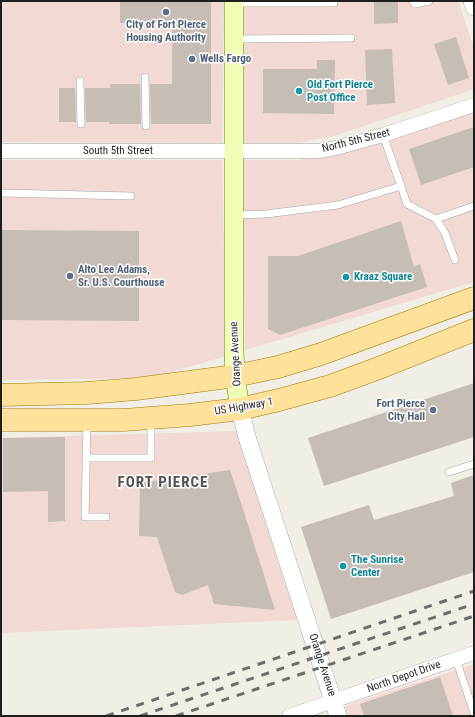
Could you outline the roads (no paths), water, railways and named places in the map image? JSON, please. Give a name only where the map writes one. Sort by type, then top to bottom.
[{"type":"main road","name":"Orange Avenue","points":[[234,2],[234,351],[240,409]]},
{"type":"main road","points":[[1,395],[87,393],[136,389],[236,376],[270,369],[321,354],[474,298]]},
{"type":"main road","name":"US Highway 1","points":[[1,420],[151,418],[240,409],[330,386],[474,330]]},
{"type":"street","points":[[472,1],[474,7]]},
{"type":"street","name":"North 5th Street","points":[[234,151],[319,151],[336,148],[383,135],[474,105]]},
{"type":"street","name":"South 5th Street","points":[[1,151],[234,151]]},
{"type":"street","name":"Orange Avenue","points":[[240,409],[247,437],[336,708]]},
{"type":"street","name":"North Depot Drive","points":[[290,716],[336,708],[474,653]]},
{"type":"lane","points":[[413,1],[415,4],[429,1]]},
{"type":"lane","points":[[234,2],[334,3]]},
{"type":"lane","points":[[234,39],[351,38]]},
{"type":"lane","points":[[145,77],[146,126]]},
{"type":"lane","points":[[80,81],[81,124]]},
{"type":"lane","points":[[383,135],[407,204],[436,219],[445,233],[455,260]]},
{"type":"lane","points":[[234,215],[266,214],[338,205],[401,186]]},
{"type":"lane","points":[[1,193],[131,196]]},
{"type":"lane","points":[[436,219],[474,206]]},
{"type":"lane","points":[[86,458],[151,458],[151,418]]},
{"type":"lane","points":[[87,420],[85,517],[106,517]]},
{"type":"lane","points":[[450,472],[474,464]]},
{"type":"lane","points":[[456,659],[474,713]]},
{"type":"railway","points":[[106,716],[474,591]]},
{"type":"railway","points":[[140,716],[474,604]]},
{"type":"railway","points":[[176,716],[474,616]]},
{"type":"place","name":"City of Fort Pierce Housing Authority","points":[[166,12]]},
{"type":"place","name":"Wells Fargo","points":[[192,59]]},
{"type":"place","name":"Old Fort Pierce Post Office","points":[[299,91]]},
{"type":"place","name":"Alto Lee Adams, Sr. U.S. Courthouse","points":[[70,276]]},
{"type":"place","name":"Kraaz Square","points":[[346,277]]},
{"type":"place","name":"Fort Pierce City Hall","points":[[433,410]]},
{"type":"place","name":"The Sunrise Center","points":[[343,566]]},
{"type":"district","name":"FORT PIERCE","points":[[163,483]]}]
